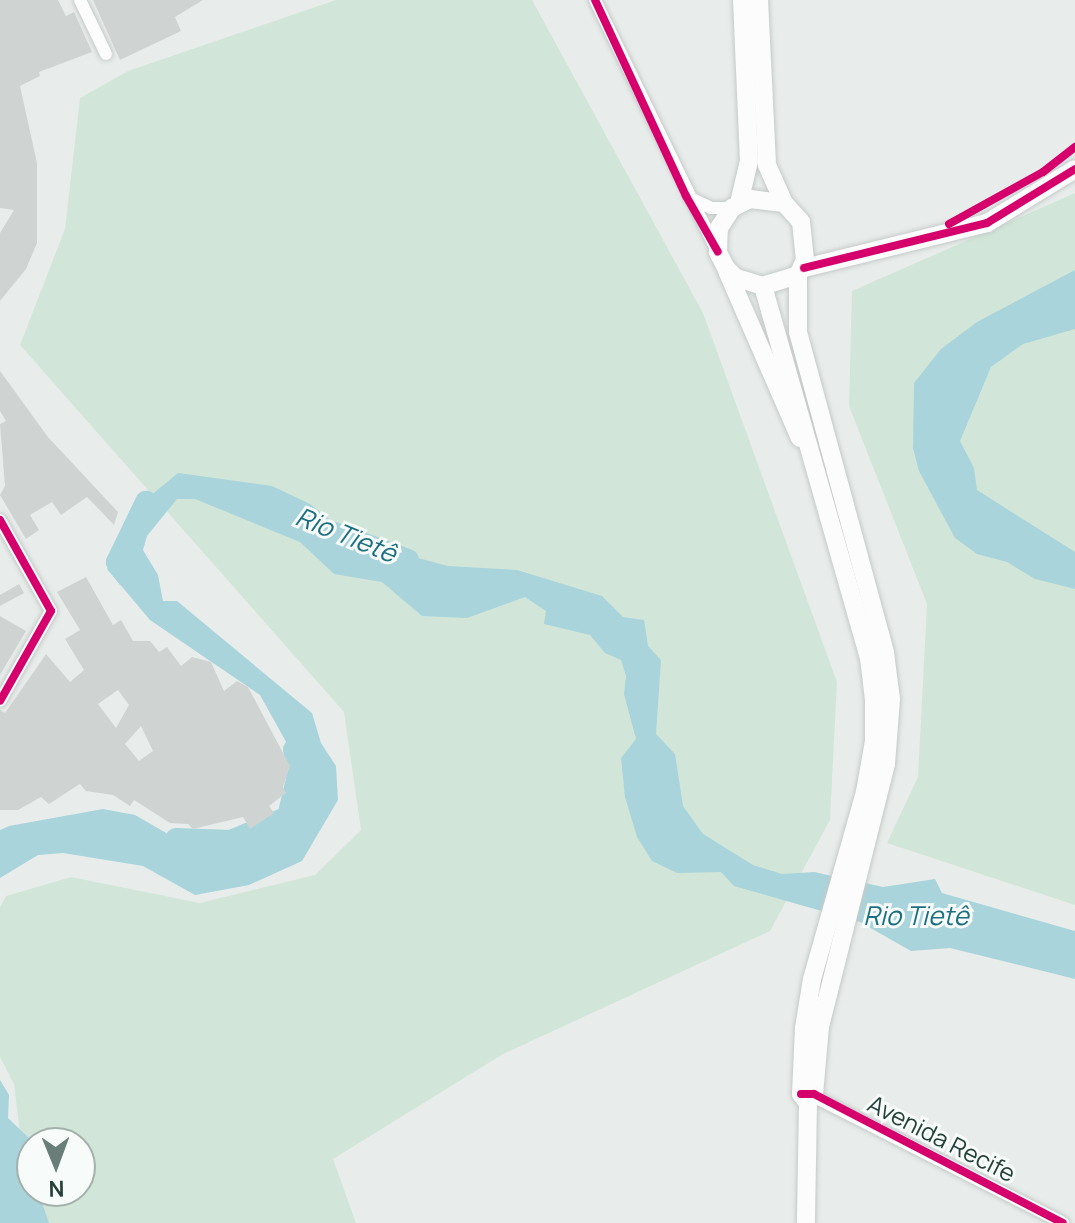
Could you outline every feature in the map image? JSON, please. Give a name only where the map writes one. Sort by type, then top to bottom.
[{"type":"main road","points":[[742,0],[749,161],[735,205],[719,228],[722,260],[818,480]]},
{"type":"main road","points":[[759,0],[767,165],[784,203],[801,222],[803,264],[798,332],[885,653],[891,699],[886,764],[835,937],[804,1028],[808,1097],[806,1223]]},
{"type":"main road","points":[[722,260],[749,284],[763,286],[803,264],[987,223],[1075,169]]},
{"type":"main road","points":[[735,205],[761,197],[784,203]]},
{"type":"main road","points":[[763,286],[869,658],[874,700],[874,741],[853,872]]},
{"type":"street","points":[[80,0],[106,54]]},
{"type":"street","points":[[595,0],[686,196],[722,260]]},
{"type":"street","points":[[686,196],[711,208],[735,205]]},
{"type":"street","points":[[0,520],[51,611],[0,701]]},
{"type":"street","name":"Avenida Recife","points":[[808,1097],[1063,1223]]},
{"type":"green space","points":[[336,0],[532,0],[703,313],[837,682],[830,820],[770,931],[503,1054],[333,1159],[356,1223],[31,1223],[29,1207],[96,1207],[96,1127],[19,1127],[14,1084],[0,1057],[0,907],[6,896],[71,877],[200,903],[315,875],[361,830],[344,712],[20,345],[65,229],[80,98],[128,71]]},
{"type":"green space","points":[[1075,193],[1075,905],[887,843],[918,777],[927,604],[849,406],[852,291]]},
{"type":"water","points":[[1075,270],[1075,329],[1023,344],[991,367],[960,441],[974,468],[977,490],[1075,552],[1075,589],[1035,579],[1007,562],[977,554],[955,538],[919,471],[913,448],[914,383],[941,349],[977,322]]},
{"type":"water","name":"Rio Tietê","points":[[178,473],[272,486],[310,504],[371,552],[388,550],[448,566],[517,570],[602,596],[623,617],[644,620],[648,646],[661,660],[656,734],[675,754],[683,806],[703,834],[753,865],[782,874],[814,872],[883,887],[935,879],[942,893],[1075,931],[1075,979],[950,948],[911,951],[860,922],[734,886],[721,872],[677,873],[652,861],[637,837],[625,797],[621,758],[636,739],[624,694],[626,676],[621,660],[605,653],[590,635],[544,624],[546,611],[525,597],[467,618],[422,616],[382,582],[334,574],[300,542],[195,499],[177,499],[147,536],[143,550],[158,575],[163,601],[177,601],[312,713],[321,743],[336,766],[338,800],[302,861],[249,885],[195,895],[143,866],[63,853],[38,855],[0,878],[0,830],[9,826],[103,809],[135,815],[168,834],[228,842],[265,836],[285,823],[296,804],[290,749],[260,695],[150,620],[107,569],[132,528],[132,511]]},
{"type":"water","points":[[0,1080],[9,1095],[8,1118],[17,1127],[16,1207],[44,1207],[49,1223],[11,1223],[0,1186]]},
{"type":"building","points":[[0,0],[58,0],[66,16],[74,12],[92,52],[39,72],[40,76],[20,86],[37,163],[37,243],[26,269],[0,301],[0,233],[14,210],[0,208]]},
{"type":"building","points":[[93,0],[203,0],[175,17],[181,31],[120,60]]},
{"type":"building","points":[[0,371],[48,437],[118,512],[114,525],[87,497],[61,515],[52,502],[30,515],[39,530],[26,539],[0,495],[5,486],[0,424],[6,421],[0,411]]},
{"type":"building","points":[[86,577],[113,625],[121,620],[133,641],[150,641],[159,652],[167,647],[181,666],[192,657],[211,662],[224,691],[237,681],[248,687],[290,766],[283,787],[286,793],[269,806],[274,813],[250,829],[243,817],[193,829],[188,824],[170,823],[134,800],[130,806],[113,795],[86,791],[80,784],[49,804],[41,797],[18,810],[0,810],[0,710],[5,713],[46,654],[70,682],[84,670],[65,639],[80,630],[57,592]],"holes":[[[118,690],[129,705],[116,728],[98,704]],[[141,726],[153,751],[139,761],[125,744]]]},
{"type":"building","points":[[19,584],[24,593],[0,606],[0,595]]},
{"type":"building","points":[[0,616],[26,631],[0,675]]},
{"type":"waterway","name":"Rio Tietê","points":[[127,576],[117,562],[146,502]]},
{"type":"waterway","name":"Rio Tietê","points":[[335,533],[408,560]]},
{"type":"waterway","name":"Rio Tietê","points":[[176,839],[231,841],[288,817],[299,771],[294,750]]},
{"type":"waterway","name":"Rio Tietê","points":[[0,1159],[11,1223]]},
{"type":"cycle path","points":[[595,0],[686,196],[718,252]]},
{"type":"cycle path","points":[[949,224],[1043,172],[1075,147]]},
{"type":"cycle path","points":[[804,268],[987,223],[1075,169]]},
{"type":"cycle path","points":[[0,520],[51,611],[0,701]]},
{"type":"cycle path","points":[[801,1094],[814,1094],[1063,1223]]}]
